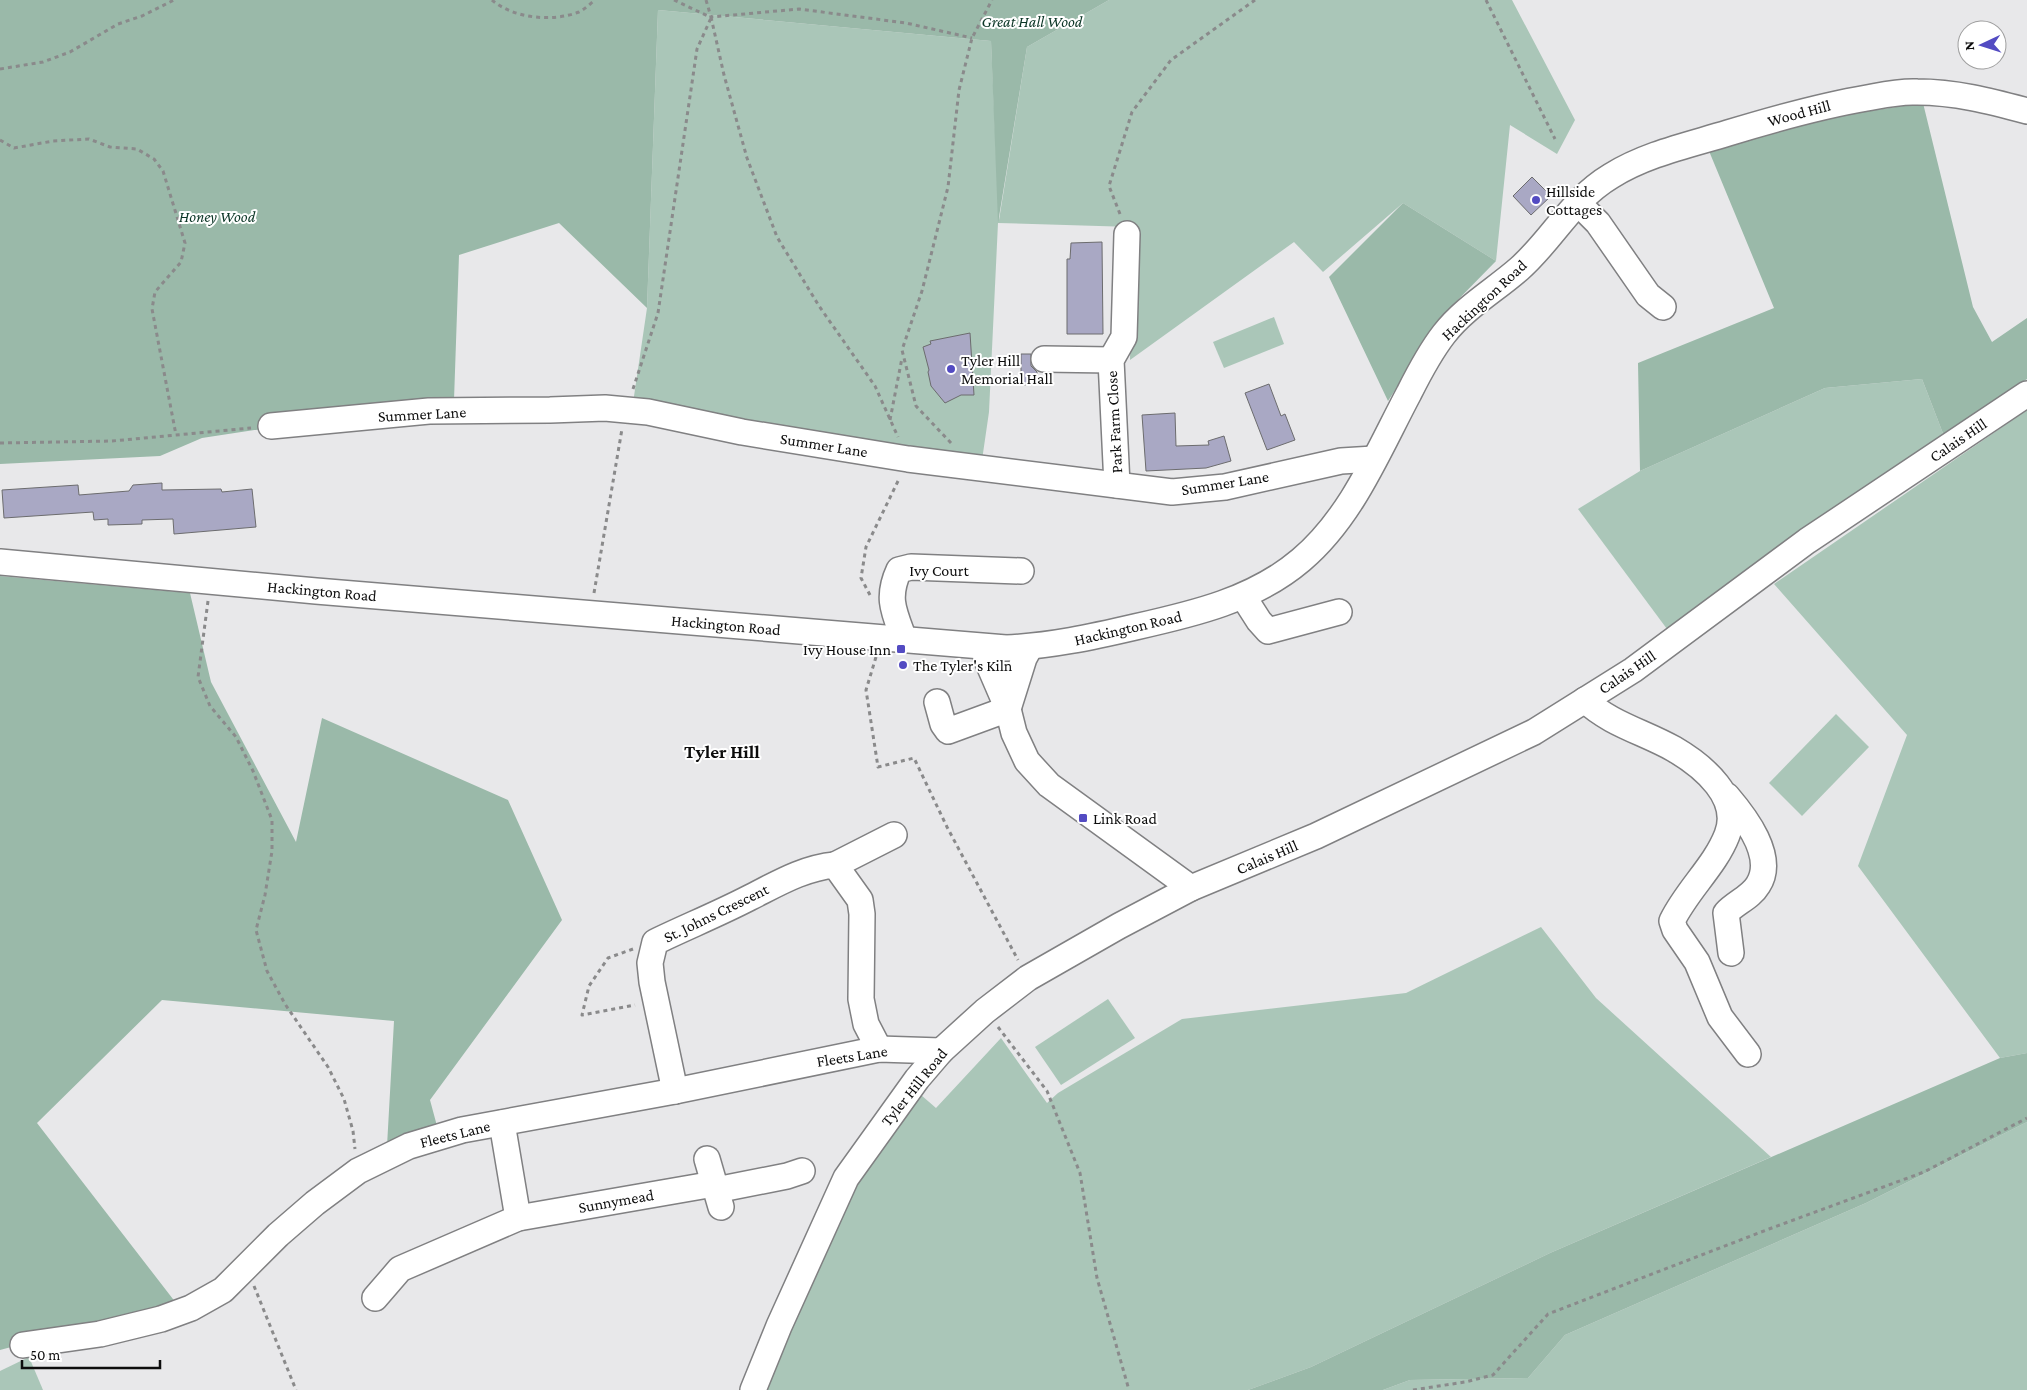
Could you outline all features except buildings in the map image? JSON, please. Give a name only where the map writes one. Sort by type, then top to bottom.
[{"type":"street","name":"Wood Hill","points":[[1580,199],[1611,175],[1649,157],[1832,104],[1915,91],[1968,96],[2027,111]]},
{"type":"street","points":[[1580,199],[1648,295],[1664,307]]},
{"type":"street","name":"Hackington Road","points":[[0,562],[985,647],[1030,647],[1084,639],[1233,601],[1263,587],[1301,560],[1329,530],[1356,492],[1425,363],[1445,332],[1478,302],[1522,267],[1580,199]]},
{"type":"street","name":"Park Farm Close","points":[[1117,485],[1112,360],[1124,336],[1127,234]]},
{"type":"street","name":"Park Farm Close","points":[[1044,359],[1112,360]]},
{"type":"street","name":"Calais Hill","points":[[1191,888],[1316,836],[1534,732],[1633,670],[1807,541],[2027,394]]},
{"type":"street","name":"Summer Lane","points":[[271,426],[429,411],[605,408],[648,412],[742,432],[908,459],[972,465],[1172,492],[1225,487],[1340,461],[1374,458]]},
{"type":"street","name":"Ivy Court","points":[[904,639],[891,603],[893,583],[899,570],[911,567],[1021,571]]},
{"type":"street","points":[[1243,596],[1268,631],[1339,612]]},
{"type":"street","points":[[985,647],[986,658],[1008,709],[1014,733],[1026,761],[1049,785],[1191,888]]},
{"type":"street","points":[[1008,709],[1021,666],[1030,647]]},
{"type":"street","points":[[1585,700],[1593,708],[1620,724],[1674,750],[1700,768],[1721,788],[1746,820],[1764,857],[1763,875],[1757,887],[1726,913],[1731,953]]},
{"type":"street","points":[[937,702],[943,724],[948,731],[1008,709]]},
{"type":"street","points":[[1721,788],[1731,811],[1729,832],[1723,847],[1687,896],[1672,922],[1675,930],[1697,962],[1720,1017],[1748,1054]]},
{"type":"street","name":"St. Johns Crescent","points":[[675,1091],[655,1001],[650,963],[655,942],[749,898],[790,876],[835,865],[894,835]]},
{"type":"street","points":[[835,865],[860,900],[862,914],[861,999],[866,1024],[879,1048]]},
{"type":"street","name":"Tyler Hill Road","points":[[754,1390],[778,1326],[846,1178],[917,1078],[941,1052],[985,1011],[1028,978],[1119,926],[1191,888]]},
{"type":"street","name":"Fleets Lane","points":[[23,1345],[100,1334],[161,1319],[191,1308],[223,1290],[246,1265],[315,1203],[358,1171],[409,1146],[462,1130],[675,1091],[879,1048],[941,1052]]},
{"type":"street","points":[[502,1123],[518,1218]]},
{"type":"street","points":[[707,1159],[717,1193]]},
{"type":"street","name":"Sunnymead","points":[[375,1298],[400,1269],[518,1218],[717,1193],[802,1171]]},
{"type":"path","points":[[0,69],[43,62],[70,52],[118,24],[142,16],[174,0]]},
{"type":"path","points":[[492,0],[500,7],[532,16],[557,17],[580,11],[595,0]]},
{"type":"path","points":[[674,0],[711,17],[799,9],[906,23],[972,38]]},
{"type":"path","points":[[706,0],[747,158],[777,237],[819,306],[875,386],[890,420],[903,355]]},
{"type":"path","points":[[972,465],[916,406],[902,350],[922,291],[948,187],[959,90],[972,38],[992,0]]},
{"type":"path","points":[[1127,234],[1109,186],[1132,112],[1171,60],[1255,0]]},
{"type":"path","points":[[1486,0],[1555,139]]},
{"type":"path","points":[[591,614],[625,410],[658,313],[697,49],[711,17]]},
{"type":"path","points":[[0,140],[14,148],[53,141],[89,139],[110,147],[137,149],[154,159],[163,171],[185,243],[181,262],[156,292],[152,308],[176,435]]},
{"type":"path","points":[[0,443],[112,441],[271,426]]},
{"type":"path","points":[[874,603],[861,578],[866,547],[908,459]]},
{"type":"path","points":[[210,580],[198,677],[210,706],[236,737],[253,771],[272,820],[272,851],[265,895],[256,930],[267,971],[285,1004],[328,1066],[344,1099],[353,1131],[358,1171]]},
{"type":"path","points":[[878,649],[866,690],[878,767],[914,758],[947,827],[1028,978]]},
{"type":"path","points":[[655,942],[608,958],[588,986],[582,1015],[655,1001]]},
{"type":"path","points":[[985,1011],[1047,1092],[1080,1173],[1097,1278],[1129,1390]]},
{"type":"path","points":[[1413,1390],[1465,1382],[1493,1375],[1548,1314],[1924,1172],[2027,1118]]},
{"type":"path","points":[[246,1265],[296,1390]]},
{"type":"green space","name":"Honey Wood","points":[[0,0],[1109,0],[1027,47],[998,223],[991,41],[658,10],[647,308],[559,223],[459,255],[454,400],[202,438],[160,456],[0,464]]},
{"type":"green space","points":[[1109,0],[1512,0],[1575,120],[1557,154],[1510,125],[1496,261],[1403,203],[1323,272],[1294,242],[1130,360],[1132,227],[998,223],[989,412],[981,467],[633,403],[647,308],[658,10],[991,41],[999,220],[1027,47]]},
{"type":"green space","points":[[1923,103],[1973,307],[1992,342],[2027,318],[2027,379],[1944,436],[1922,379],[1825,388],[1640,471],[1638,363],[1774,308],[1709,151],[1835,116]]},
{"type":"green space","points":[[1403,203],[1496,261],[1444,314],[1388,401],[1329,277]]},
{"type":"green space","points":[[1274,317],[1284,344],[1224,368],[1213,342]]},
{"type":"green space","points":[[1922,379],[1944,436],[1667,629],[1578,509],[1640,471],[1825,388]]},
{"type":"green space","points":[[2027,410],[2027,1053],[2000,1058],[1858,866],[1907,735],[1774,584]]},
{"type":"green space","points":[[0,576],[190,593],[211,682],[296,842],[322,718],[508,800],[562,920],[430,1100],[437,1126],[387,1146],[394,1021],[162,1000],[37,1123],[176,1303],[0,1350]]},
{"type":"green space","points":[[1836,714],[1869,747],[1802,816],[1769,783]]},
{"type":"green space","points":[[1541,927],[1596,998],[1771,1157],[1550,1253],[1311,1367],[1248,1390],[761,1390],[850,1188],[921,1095],[936,1108],[1001,1038],[1047,1103],[1058,1093],[1182,1019],[1406,993]]},
{"type":"green space","points":[[1108,999],[1135,1038],[1061,1085],[1035,1047]]},
{"type":"green space","points":[[2027,1053],[2027,1122],[1866,1203],[1565,1335],[1528,1378],[1410,1380],[1383,1390],[1248,1390],[1311,1367],[1550,1253],[2000,1058]]},
{"type":"green space","points":[[2027,1122],[2027,1390],[1383,1390],[1410,1380],[1528,1378],[1565,1335],[1866,1203]]},
{"type":"green space","points":[[29,1357],[43,1390],[0,1390],[0,1371]]},
{"type":"place","name":"Hillside Cottages","points":[[1536,200]]},
{"type":"place","name":"Tyler Hill Memorial Hall","points":[[951,369]]},
{"type":"place","name":"Ivy House Inn","points":[[901,649]]},
{"type":"place","name":"The Tyler's Kiln","points":[[903,665]]},
{"type":"place","name":"Link Road","points":[[1083,818]]},
{"type":"district","name":"Tyler Hill","points":[[722,751]]},
{"type":"park label","name":"Great Hall Wood","points":[[1032,21]]}]
